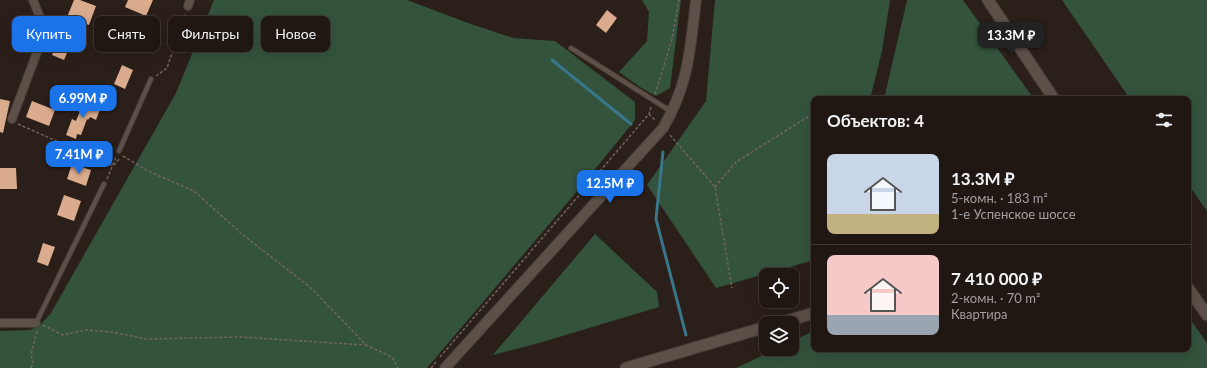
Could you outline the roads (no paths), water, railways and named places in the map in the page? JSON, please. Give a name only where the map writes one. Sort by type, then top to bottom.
[{"type":"main road","points":[[988,0],[1052,96]]},
{"type":"main road","points":[[1191,292],[1207,316]]},
{"type":"main road","points":[[799,317],[811,314]]},
{"type":"main road","points":[[626,368],[759,329]]},
{"type":"street","points":[[12,119],[42,38],[41,20],[33,0]]},
{"type":"street","points":[[445,368],[663,128],[672,112],[686,76],[696,0]]},
{"type":"street","points":[[0,323],[38,323]]},
{"type":"lane","points":[[571,48],[672,112]]},
{"type":"lane","points":[[119,151],[151,79]]},
{"type":"lane","points":[[38,323],[104,184]]},
{"type":"waterway","points":[[552,60],[631,124]]},
{"type":"waterway","points":[[663,152],[656,219],[686,335]]}]
